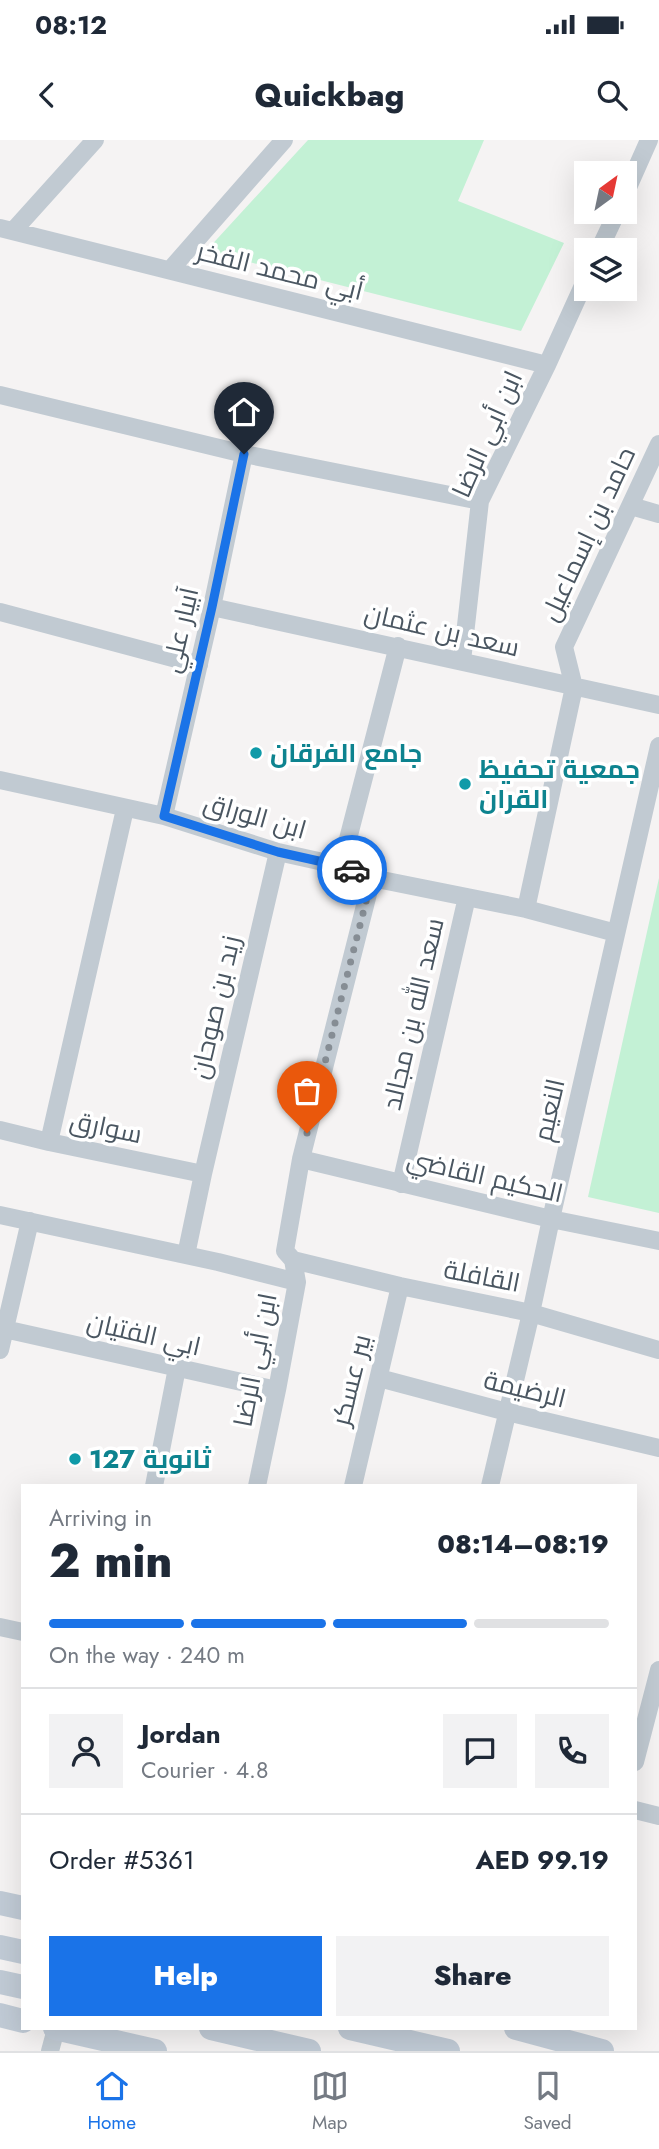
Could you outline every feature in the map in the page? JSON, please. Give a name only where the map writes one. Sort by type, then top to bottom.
[{"type":"main road","points":[[0,1903],[21,1908]]},
{"type":"main road","points":[[0,1947],[21,1952]]},
{"type":"main road","points":[[0,1982],[21,1987]]},
{"type":"main road","points":[[0,2015],[21,2020]]},
{"type":"main road","points":[[64,2030],[143,2049]]},
{"type":"main road","points":[[220,2030],[309,2051]]},
{"type":"main road","points":[[358,2030],[447,2051]]},
{"type":"main road","points":[[523,2030],[602,2051]]},
{"type":"street","points":[[7,229],[95,140]]},
{"type":"street","points":[[170,270],[284,140]]},
{"type":"street","points":[[637,167],[649,140]]},
{"type":"street","name":"أبي محمد الفخر","points":[[7,229],[547,365]]},
{"type":"street","name":"ابن أبي الرضا","points":[[462,661],[480,502],[576,301]]},
{"type":"street","points":[[0,395],[244,454],[480,502]]},
{"type":"street","name":"حامد بن إسماعيل","points":[[574,687],[564,647],[659,444]]},
{"type":"street","name":"آبيار علي","points":[[164,816],[244,454]]},
{"type":"street","points":[[631,506],[659,514]]},
{"type":"street","name":"سعد بن عثمان","points":[[212,607],[659,705]]},
{"type":"street","points":[[0,612],[199,665]]},
{"type":"street","points":[[341,866],[398,646]]},
{"type":"street","points":[[526,909],[574,687]]},
{"type":"street","name":"النعيم","points":[[490,1484],[659,746]]},
{"type":"street","name":"ابن الوراق","points":[[0,780],[164,816],[278,852],[341,866],[372,878],[526,909],[616,933]]},
{"type":"street","points":[[49,1142],[125,809]]},
{"type":"street","name":"زيد بن صوحان","points":[[186,1255],[202,1174],[278,852]]},
{"type":"street","name":"ابن أبي الرضا","points":[[257,1484],[297,1282],[293,1260],[285,1251],[301,1159],[372,878]]},
{"type":"street","name":"سعد الله بن مجالد","points":[[401,1184],[467,897]]},
{"type":"street","name":"سوارق","points":[[0,1130],[202,1174]]},
{"type":"street","name":"الحكيم القاضي","points":[[301,1159],[551,1219],[659,1241]]},
{"type":"street","points":[[0,1215],[297,1282]]},
{"type":"street","points":[[0,1350],[2,1328],[30,1222]]},
{"type":"street","name":"القافلة","points":[[293,1260],[400,1286],[531,1313],[659,1350]]},
{"type":"street","name":"بير عسكر","points":[[353,1484],[400,1286]]},
{"type":"street","name":"ابي الفتيان","points":[[2,1328],[277,1390]]},
{"type":"street","points":[[154,1484],[177,1368]]},
{"type":"street","name":"الرضيمة","points":[[379,1378],[659,1448]]},
{"type":"street","points":[[0,1627],[21,1632]]},
{"type":"street","points":[[637,1754],[659,1670]]},
{"type":"street","points":[[637,1810],[659,1816]]},
{"type":"street","points":[[50,2051],[55,2030]]},
{"type":"green space","points":[[308,140],[484,140],[458,201],[564,243],[521,331],[206,251]]},
{"type":"green space","points":[[659,878],[659,1213],[588,1197]]},
{"type":"way so far","points":[[307,1133],[372,878],[352,870]]},
{"type":"place","name":"جامع الفرقان","points":[[256,753]]},
{"type":"place","name":"جمعية تحفيظ القران","points":[[465,784]]},
{"type":"place","name":"ثانوية 127","points":[[75,1459]]},
{"type":"route","points":[[244,454],[164,816],[278,852],[352,870]]}]
